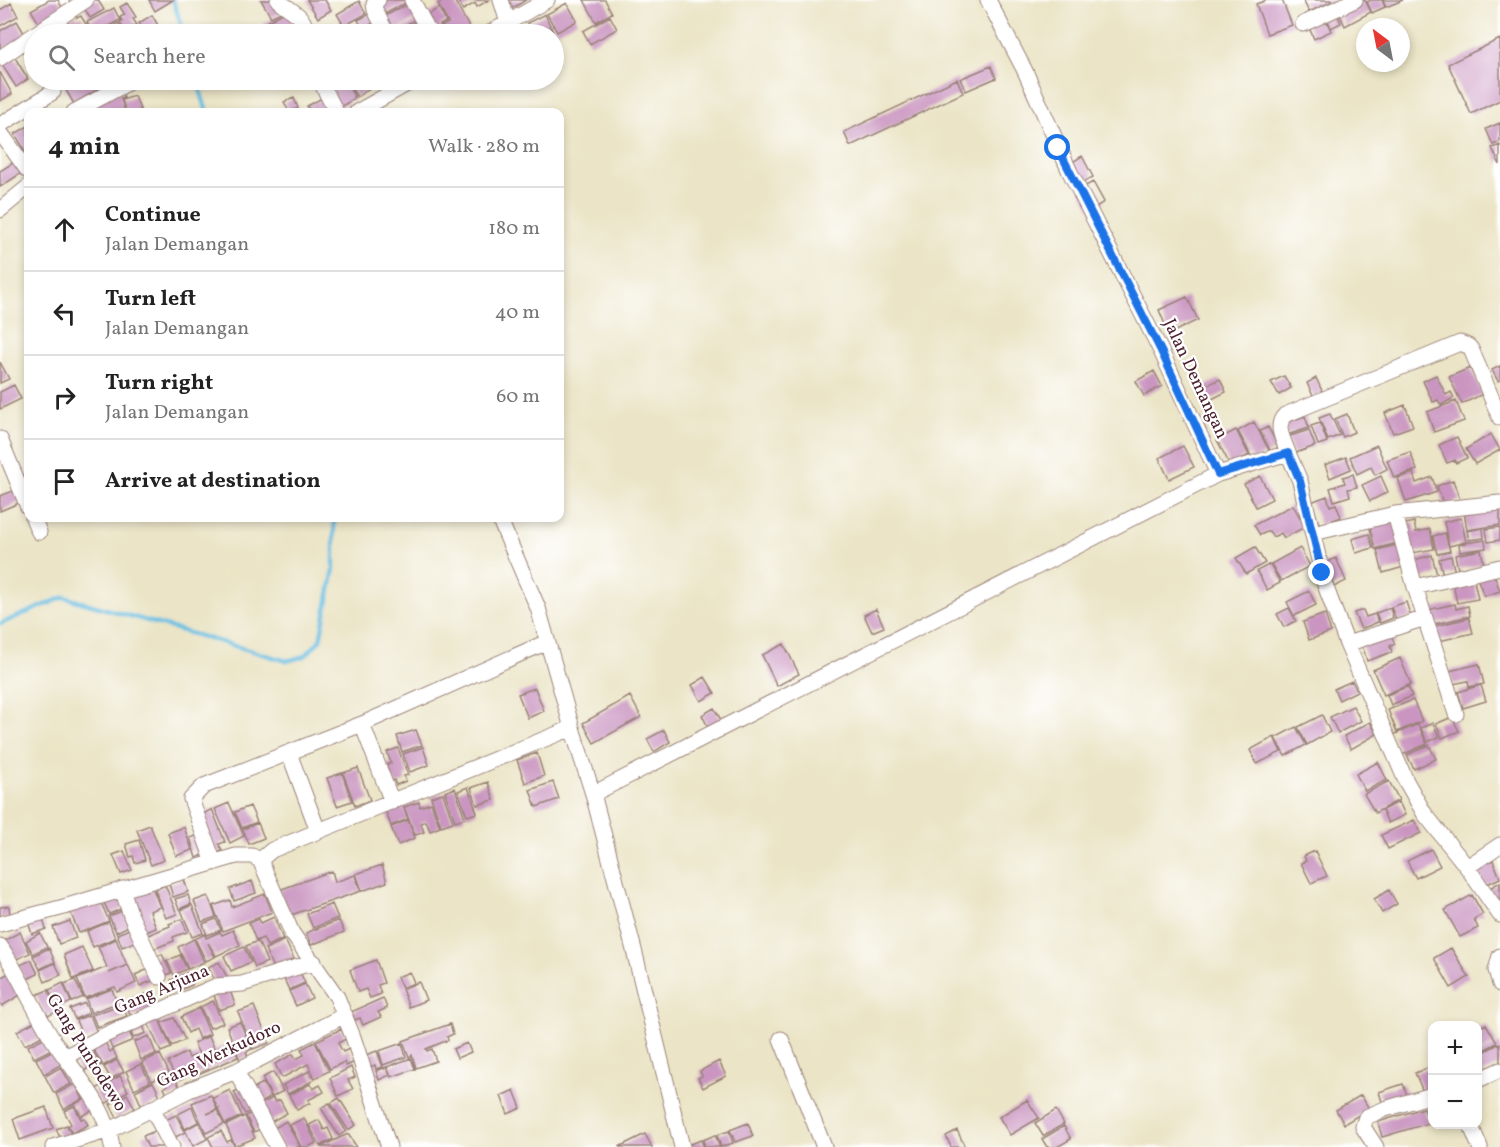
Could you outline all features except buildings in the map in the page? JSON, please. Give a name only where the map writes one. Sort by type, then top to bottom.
[{"type":"street","points":[[51,24],[86,0]]},
{"type":"street","points":[[278,0],[294,9],[303,24]]},
{"type":"street","points":[[378,0],[374,4],[375,10],[382,24]]},
{"type":"street","points":[[412,0],[425,24]]},
{"type":"street","points":[[501,0],[508,23],[547,0]]},
{"type":"street","name":"Jalan Demangan","points":[[988,0],[1025,71],[1070,172],[1161,351],[1218,474]]},
{"type":"street","points":[[1303,24],[1355,0]]},
{"type":"street","points":[[0,58],[24,42]]},
{"type":"street","points":[[81,108],[115,90]]},
{"type":"street","points":[[325,90],[334,108]]},
{"type":"street","points":[[364,108],[394,90]]},
{"type":"street","points":[[27,108],[53,92]]},
{"type":"street","points":[[0,125],[24,110]]},
{"type":"street","points":[[0,132],[24,165]]},
{"type":"street","points":[[0,210],[24,190]]},
{"type":"street","points":[[1500,418],[1471,349],[1460,343],[1285,414],[1279,422],[1288,453],[1300,481],[1322,573],[1347,644],[1406,781],[1424,813],[1467,867],[1500,915]]},
{"type":"street","points":[[0,439],[24,497]]},
{"type":"street","points":[[593,794],[1218,474],[1288,453]]},
{"type":"street","points":[[1313,532],[1395,514],[1500,503]]},
{"type":"street","points":[[1395,514],[1415,587],[1456,714]]},
{"type":"street","points":[[502,522],[538,608],[593,794],[682,1147]]},
{"type":"street","points":[[1415,587],[1500,567]]},
{"type":"street","points":[[1347,644],[1425,618]]},
{"type":"street","points":[[214,862],[191,800],[204,786],[362,724],[547,642]]},
{"type":"street","points":[[362,724],[392,802]]},
{"type":"street","points":[[260,860],[272,850],[572,728]]},
{"type":"street","points":[[289,753],[318,831]]},
{"type":"street","points":[[1467,867],[1500,845]]},
{"type":"street","points":[[0,924],[214,862],[244,855],[260,860],[292,933],[330,985],[345,1015],[389,1147]]},
{"type":"street","points":[[122,889],[130,916],[159,977]]},
{"type":"street","name":"Gang Puntodewo","points":[[0,946],[64,1057],[91,1093],[110,1130],[53,1147]]},
{"type":"street","points":[[1500,956],[1496,970],[1500,984]]},
{"type":"street","name":"Gang Arjuna","points":[[64,1057],[105,1035],[216,986],[242,984],[314,962]]},
{"type":"street","name":"Gang Werkudoro","points":[[110,1130],[189,1090],[236,1071],[345,1015]]},
{"type":"street","points":[[781,1039],[824,1147]]},
{"type":"street","points":[[1482,1078],[1500,1070]]},
{"type":"street","points":[[236,1071],[277,1147]]},
{"type":"street","points":[[1376,1147],[1363,1128],[1366,1117],[1385,1108],[1428,1096]]},
{"type":"street","points":[[152,1108],[172,1147]]},
{"type":"street","points":[[1472,1129],[1480,1147]]},
{"type":"street","points":[[110,1130],[112,1147]]},
{"type":"waterway","points":[[173,0],[181,24]]},
{"type":"waterway","points":[[200,90],[206,108]]},
{"type":"waterway","points":[[0,624],[64,597],[287,661],[305,656],[320,640],[334,569],[334,522]]},
{"type":"route","points":[[1058,148],[1161,351],[1218,474],[1288,453],[1300,481],[1322,573]]}]
